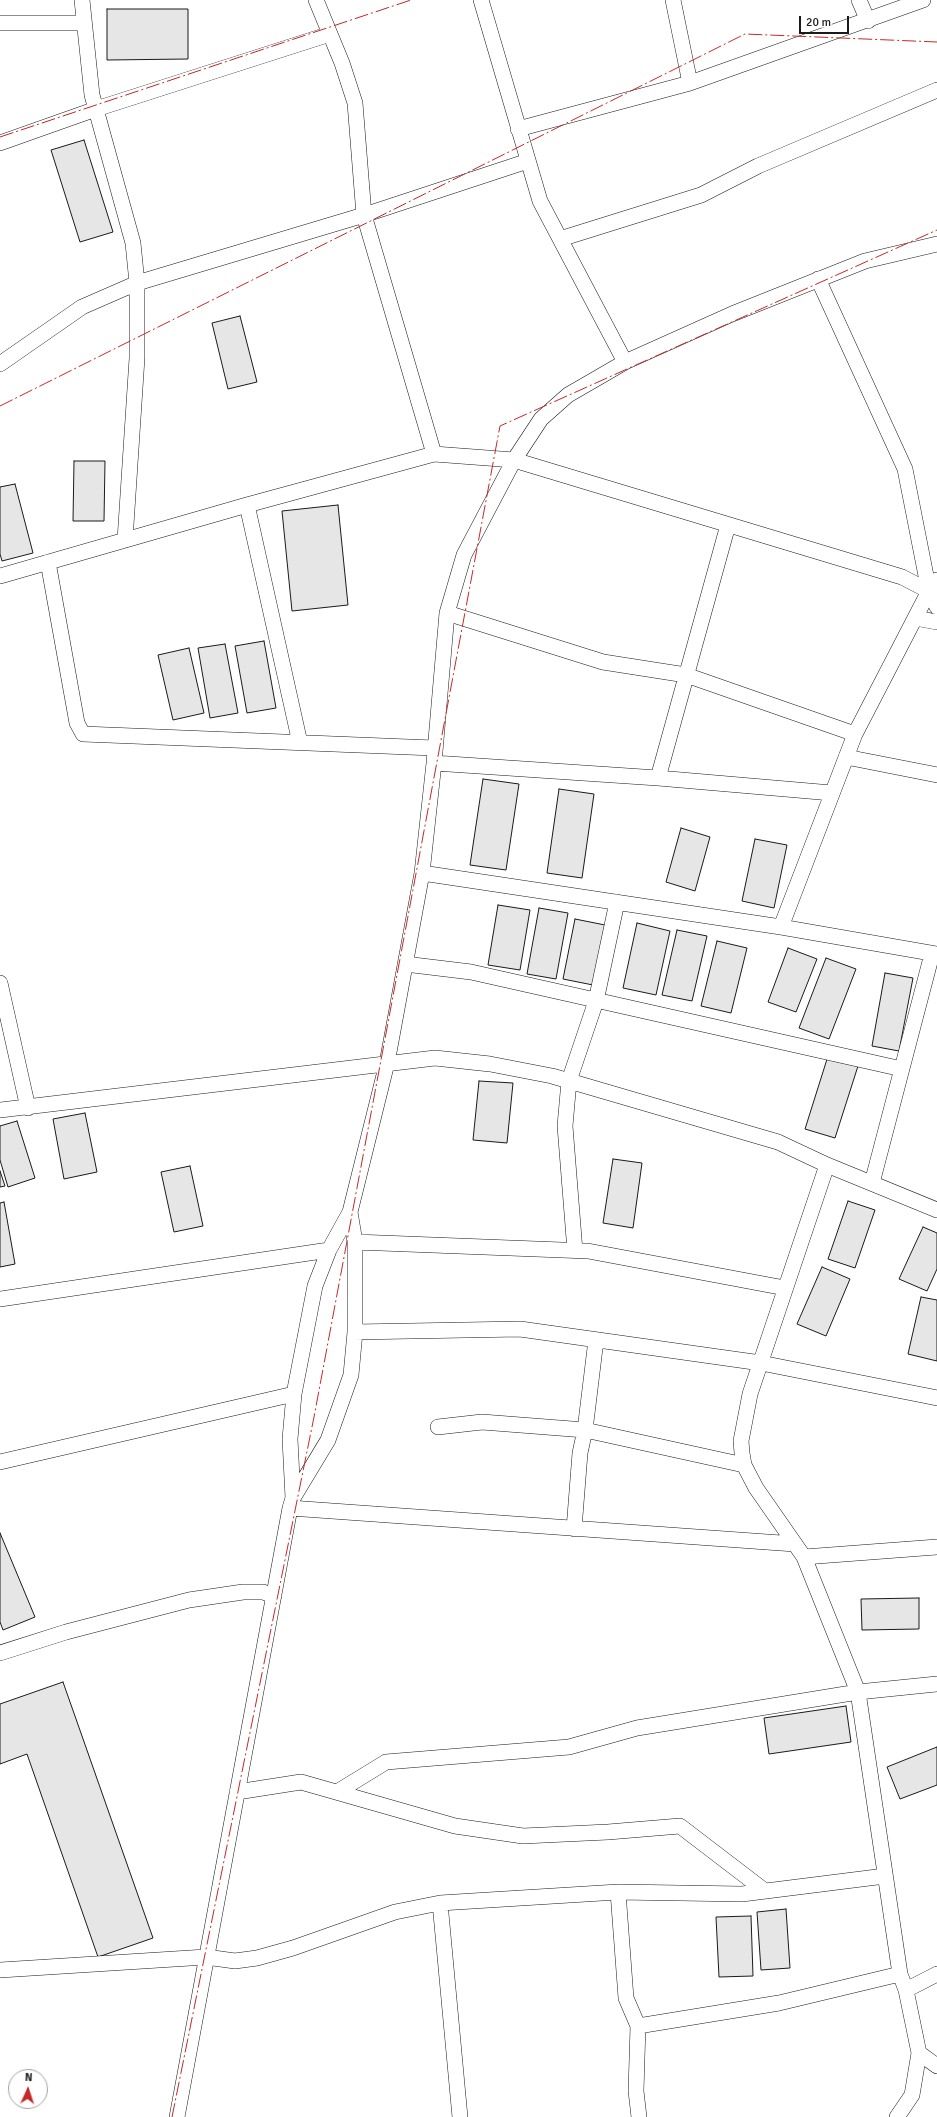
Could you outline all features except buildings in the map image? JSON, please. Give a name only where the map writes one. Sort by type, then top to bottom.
[{"type":"street","points":[[82,0],[92,95],[133,243],[137,283],[137,358],[125,540]]},
{"type":"street","points":[[316,0],[342,63],[355,103],[364,215],[434,454]]},
{"type":"street","points":[[481,0],[540,201],[625,362]]},
{"type":"street","points":[[673,0],[690,84]]},
{"type":"street","points":[[860,0],[868,21]]},
{"type":"street","points":[[518,129],[690,84],[923,0]]},
{"type":"street","points":[[0,24],[84,23]]},
{"type":"street","points":[[0,143],[96,109],[330,34]]},
{"type":"street","points":[[560,239],[701,195],[758,166],[937,90]]},
{"type":"street","points":[[0,364],[82,307],[137,283],[364,215],[528,161]]},
{"type":"street","points":[[177,2117],[291,1503],[290,1440],[294,1394],[315,1286],[329,1250],[350,1212],[387,1063],[422,873],[434,763],[446,613],[464,555],[514,460],[542,419],[568,395],[625,362],[732,314],[865,261],[937,244]]},
{"type":"street","points":[[818,280],[905,468],[937,607]]},
{"type":"street","points":[[0,576],[247,504],[434,454],[514,460],[933,585]]},
{"type":"street","points":[[247,504],[300,743]]},
{"type":"street","points":[[658,778],[728,525]]},
{"type":"street","points":[[48,562],[77,723],[83,734],[434,748]]},
{"type":"street","points":[[781,927],[855,734],[933,585]]},
{"type":"street","points":[[446,613],[603,662],[686,675],[855,734]]},
{"type":"street","points":[[915,618],[937,622]]},
{"type":"street","points":[[846,757],[937,775]]},
{"type":"street","points":[[434,763],[658,778],[832,793]]},
{"type":"street","points":[[422,873],[781,927],[934,954],[872,1183]]},
{"type":"street","points":[[575,1251],[565,1126],[569,1081],[596,1001],[618,902]]},
{"type":"street","points":[[405,964],[471,972],[902,1070]]},
{"type":"street","points":[[0,983],[28,1108]]},
{"type":"street","points":[[0,1110],[28,1108],[435,1058],[474,1062],[569,1081],[778,1142],[827,1165],[937,1210]]},
{"type":"street","points":[[827,1165],[785,1288],[762,1363],[750,1394],[741,1441],[744,1465],[756,1488],[804,1557],[858,1692],[900,1974],[906,1990],[919,2053],[912,2095],[897,2117]]},
{"type":"street","points":[[291,1503],[328,1440],[343,1403],[351,1375],[355,1332],[354,1242],[350,1212]]},
{"type":"street","points":[[354,1242],[588,1251],[785,1288]]},
{"type":"street","points":[[0,1299],[329,1250]]},
{"type":"street","points":[[355,1332],[520,1329],[762,1363],[937,1398]]},
{"type":"street","points":[[574,1529],[580,1453],[585,1430],[596,1340]]},
{"type":"street","points":[[0,1462],[294,1394]]},
{"type":"street","points":[[438,1427],[482,1422],[585,1430],[744,1465]]},
{"type":"street","points":[[291,1503],[574,1529],[795,1544]]},
{"type":"street","points":[[804,1557],[937,1548]]},
{"type":"street","points":[[0,1653],[66,1632],[189,1600],[243,1592],[263,1592],[274,1596]]},
{"type":"street","points":[[337,1792],[386,1762],[569,1746],[637,1728],[858,1692],[937,1684]]},
{"type":"street","points":[[237,1792],[301,1782],[455,1826],[523,1836],[608,1832],[680,1826],[765,1891]]},
{"type":"street","points":[[0,1970],[206,1957],[235,1960],[257,1958],[293,1948],[395,1912],[440,1903],[618,1892],[742,1894],[886,1876]]},
{"type":"street","points":[[618,1892],[626,1998],[638,2026],[636,2091],[639,2117]]},
{"type":"street","points":[[440,1903],[460,2117]]},
{"type":"street","points":[[638,2026],[779,2003],[900,1974]]},
{"type":"street","points":[[906,1990],[937,1974]]},
{"type":"street","points":[[919,2053],[937,2066]]},
{"type":"power","points":[[0,137],[411,0]]},
{"type":"power","points":[[0,406],[745,34],[937,42]]},
{"type":"power","points":[[172,2117],[314,1417],[500,426],[937,230]]}]
